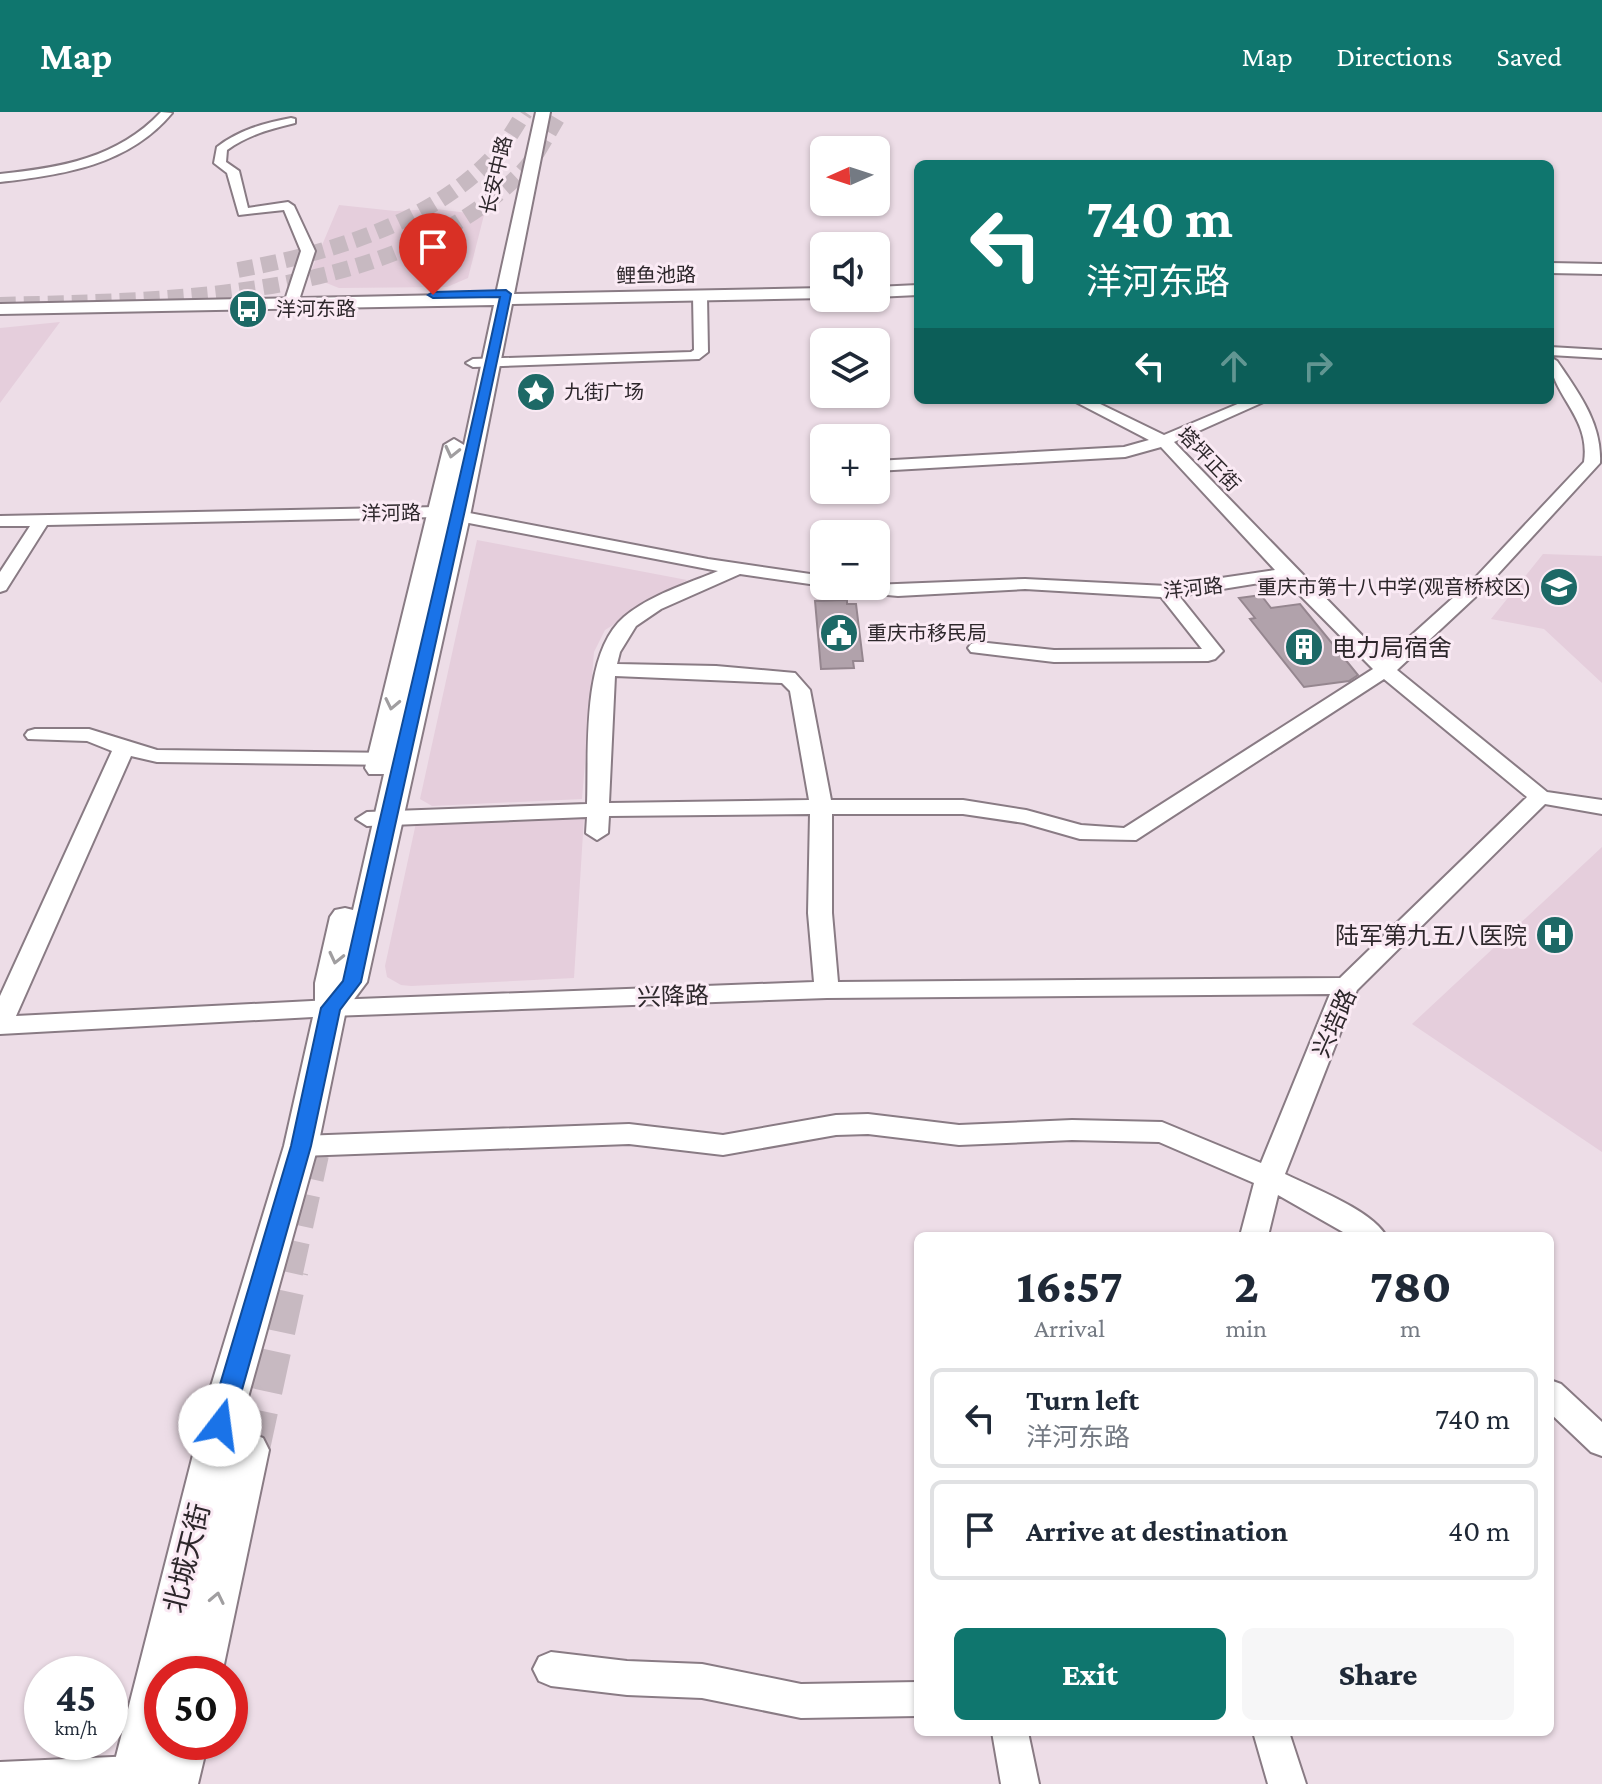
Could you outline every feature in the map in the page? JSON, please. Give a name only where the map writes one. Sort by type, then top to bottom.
[{"type":"main road","name":"长安中路","points":[[497,297],[531,112]]},
{"type":"main road","name":"长安中路","points":[[497,297],[543,112]]},
{"type":"main road","points":[[1554,266],[1602,266]]},
{"type":"main road","points":[[890,285],[914,284]]},
{"type":"main road","name":"鲤鱼池路","points":[[497,297],[810,286]]},
{"type":"main road","points":[[890,291],[914,290]]},
{"type":"main road","name":"鲤鱼池路","points":[[497,297],[810,293]]},
{"type":"main road","points":[[0,302],[497,297]]},
{"type":"main road","points":[[0,309],[497,297]]},
{"type":"main road","name":"北城天街","points":[[148,1781],[227,1396],[301,1146],[331,1008],[352,982],[377,819],[497,297]]},
{"type":"main road","points":[[204,1656],[249,1450]]},
{"type":"main road","points":[[148,1781],[168,1760]]},
{"type":"street","points":[[0,178],[57,169],[114,154],[139,142],[166,113]]},
{"type":"street","points":[[291,121],[260,127],[233,139],[221,149],[220,163],[233,171],[243,212],[288,206],[308,251],[293,297]]},
{"type":"street","points":[[483,362],[694,356],[701,352],[700,296]]},
{"type":"street","points":[[1554,351],[1602,354]]},
{"type":"street","points":[[377,819],[598,810],[963,807],[1026,817],[1080,832],[1128,835],[1385,670],[1481,582],[1592,463],[1595,453],[1592,429],[1554,367]]},
{"type":"street","name":"塔坪正街","points":[[1088,404],[1164,441],[1288,573]]},
{"type":"street","points":[[890,465],[1097,456],[1125,452],[1164,441],[1251,404]]},
{"type":"street","name":"洋河路","points":[[0,521],[448,514],[810,579]]},
{"type":"street","points":[[0,586],[42,520]]},
{"type":"street","points":[[597,833],[602,689],[610,652],[629,622],[654,605],[738,568]]},
{"type":"street","points":[[1288,573],[1385,670],[1540,797],[1602,807]]},
{"type":"street","name":"洋河路","points":[[890,589],[1025,584],[1167,592],[1288,573]]},
{"type":"street","points":[[978,648],[1054,656],[1208,655],[1213,651],[1167,592]]},
{"type":"street","points":[[606,670],[788,677],[800,690],[821,806],[820,913],[827,990]]},
{"type":"street","points":[[35,735],[89,735],[157,756],[390,760]]},
{"type":"street","points":[[0,1024],[124,748]]},
{"type":"street","name":"兴培路","points":[[1255,1232],[1269,1178],[1346,986],[1540,797]]},
{"type":"street","name":"兴降路","points":[[0,1024],[827,990],[1346,986]]},
{"type":"street","points":[[301,1146],[629,1134],[723,1145],[836,1125],[868,1124],[959,1135],[1140,1130],[1177,1137],[1269,1178],[1338,1213],[1366,1232]]},
{"type":"street","points":[[1554,1397],[1602,1442]]},
{"type":"street","points":[[551,1669],[627,1678],[702,1681],[801,1701],[914,1699]]},
{"type":"street","points":[[1011,1736],[1020,1784]]},
{"type":"street","points":[[1272,1736],[1287,1784]]},
{"type":"street","points":[[0,1780],[148,1781]]},
{"type":"shaded area","points":[[339,205],[395,211],[436,209],[484,215],[468,278],[447,287],[339,288],[309,276]]},
{"type":"shaded area","points":[[60,322],[0,403],[0,328]]},
{"type":"shaded area","points":[[477,540],[687,580],[605,630],[594,652],[582,799],[432,806],[420,799]]},
{"type":"shaded area","name":"重庆市第十八中学(观音桥校区)","points":[[1543,554],[1602,556],[1602,683],[1544,629],[1491,619]]},
{"type":"shaded area","points":[[584,817],[574,978],[411,986],[401,985],[387,977],[385,966],[416,823]]},
{"type":"shaded area","name":"陆军第九五八医院","points":[[1602,847],[1602,1152],[1412,1024]]},
{"type":"building","name":"电力局宿舍","points":[[1261,595],[1271,608],[1300,604],[1358,675],[1349,681],[1304,687],[1250,619],[1255,618],[1239,598]]},
{"type":"building","name":"重庆市移民局","points":[[847,600],[847,604],[856,604],[863,661],[853,661],[854,668],[821,669],[815,601]]},
{"type":"tunnel","points":[[238,270],[345,243],[414,215],[475,174],[501,148],[525,112]]},
{"type":"tunnel","points":[[0,305],[205,295],[276,285],[344,270],[409,247],[469,215],[521,173],[538,152],[561,112]]},
{"type":"tunnel","points":[[287,1272],[313,1154]]},
{"type":"tunnel","points":[[249,1450],[288,1270]]},
{"type":"place","name":"洋河东路","points":[[248,309]]},
{"type":"place","name":"九街广场","points":[[536,392]]},
{"type":"place","name":"重庆市第十八中学(观音桥校区)","points":[[1559,587]]},
{"type":"place","name":"重庆市移民局","points":[[839,633]]},
{"type":"place","name":"电力局宿舍","points":[[1304,647]]},
{"type":"place","name":"陆军第九五八医院","points":[[1555,935]]},
{"type":"route","points":[[220,1425],[301,1146],[331,1008],[352,982],[459,516],[506,294],[433,295]]}]
